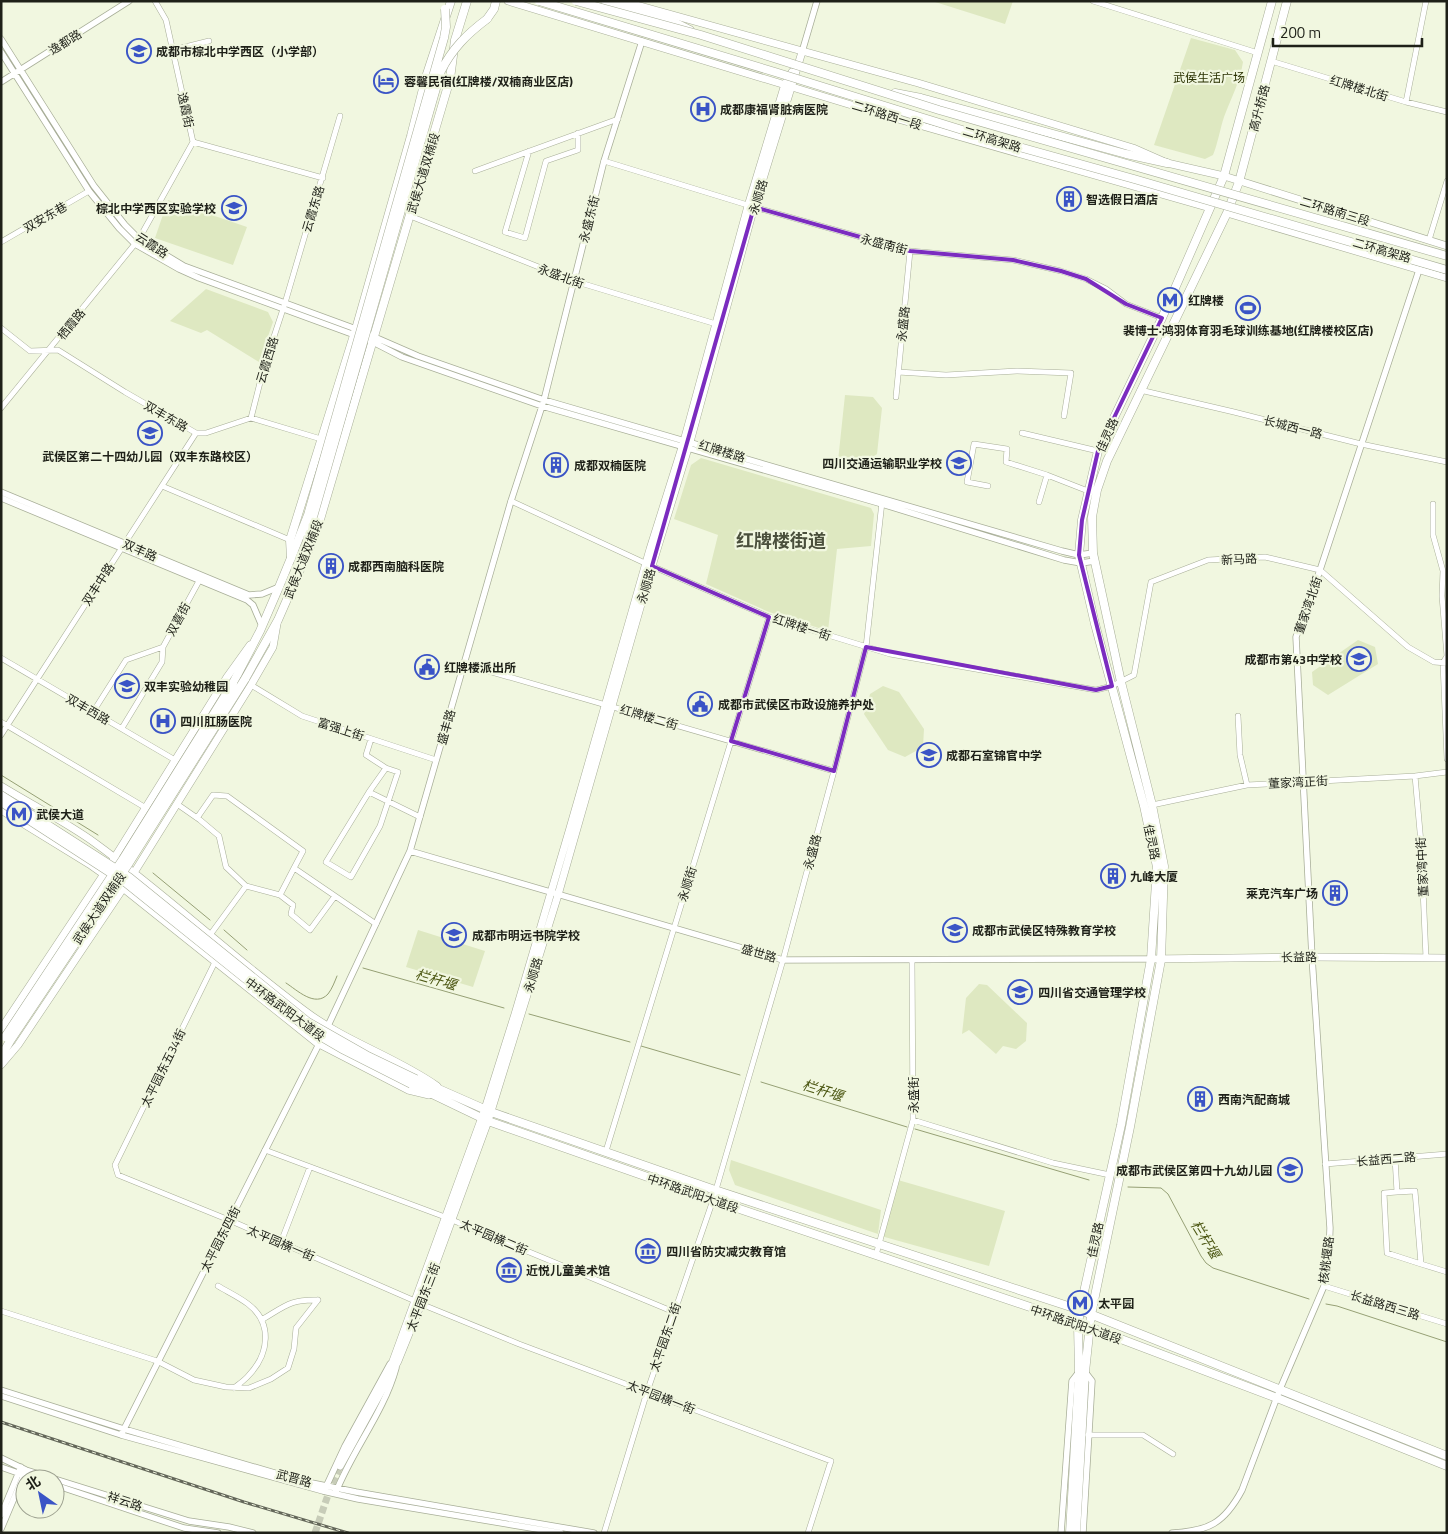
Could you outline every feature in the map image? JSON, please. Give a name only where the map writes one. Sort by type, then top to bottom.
[{"type":"main road","points":[[301,566],[311,516],[444,38],[446,27],[444,1]]},
{"type":"main road","name":"武侯大道双楠段","points":[[1,1057],[6,1040],[124,859],[233,682],[261,628],[279,587],[291,558],[290,540],[355,332],[426,77],[451,1]]},
{"type":"main road","name":"武侯大道双楠段","points":[[6,1040],[127,866],[245,679],[278,620],[316,533],[450,79],[455,40],[467,1]]},
{"type":"main road","points":[[291,558],[311,516],[441,72],[449,56],[459,43],[490,14],[496,1]]},
{"type":"main road","name":"二环路西一段","points":[[508,1],[891,117],[1210,208]]},
{"type":"main road","name":"二环高架路","points":[[540,1],[1001,142],[1447,270]]},
{"type":"main road","name":"二环高架路","points":[[576,1],[701,35],[861,87],[1447,256]]},
{"type":"main road","points":[[605,1],[676,23],[701,35]]},
{"type":"main road","points":[[622,1],[918,83],[1133,148],[1166,163]]},
{"type":"main road","name":"高升桥路","points":[[1210,208],[1224,176],[1272,1]]},
{"type":"main road","name":"高升桥路","points":[[1227,213],[1239,182],[1287,1]]},
{"type":"main road","name":"永顺路","points":[[485,1119],[555,894],[649,565],[686,444],[751,206],[789,85],[802,52]]},
{"type":"main road","points":[[861,87],[921,98],[1126,154],[1224,176]]},
{"type":"main road","name":"二环路南三段","points":[[1224,176],[1447,246]]},
{"type":"main road","points":[[686,444],[716,324],[751,206]]},
{"type":"main road","points":[[1210,208],[1447,278]]},
{"type":"main road","name":"佳灵路","points":[[1082,1372],[1078,1324],[1080,1310],[1121,1125],[1151,959],[1157,867],[1144,806],[1080,559],[1082,520],[1098,451],[1162,318],[1210,208]]},
{"type":"main road","name":"佳灵路","points":[[1076,1533],[1082,1372],[1091,1315],[1130,1127],[1161,960],[1164,866],[1152,805],[1121,682],[1094,557],[1092,517],[1097,490],[1107,461],[1227,213]]},
{"type":"main road","points":[[1,1066],[18,1045],[123,889],[251,685],[272,647],[278,620]]},
{"type":"main road","points":[[2,1028],[104,875],[228,676],[261,628]]},
{"type":"main road","points":[[1,786],[93,842],[134,872],[299,1007],[364,1046],[418,1073],[443,1095]]},
{"type":"main road","name":"中环路武阳大道段","points":[[1,795],[128,877],[308,1022],[413,1081]]},
{"type":"main road","name":"中环路武阳大道段","points":[[1,802],[126,883],[321,1041],[443,1095],[485,1119],[713,1200],[1089,1327],[1277,1398],[1447,1466]]},
{"type":"main road","points":[[1,810],[104,875],[298,1028],[408,1090],[443,1095]]},
{"type":"main road","name":"长益路","points":[[1151,959],[1447,958]]},
{"type":"main road","name":"中环路武阳大道段","points":[[443,1095],[715,1190],[1080,1310],[1447,1456]]},
{"type":"main road","name":"太平园东三街","points":[[341,1467],[385,1385],[396,1360],[485,1119]]},
{"type":"main road","name":"佳灵路","points":[[1070,1533],[1081,1396]]},
{"type":"street","name":"逸都路","points":[[1,82],[129,1]]},
{"type":"street","name":"逸霞街","points":[[137,242],[193,142],[166,20],[154,1]]},
{"type":"street","points":[[802,52],[817,1]]},
{"type":"street","points":[[1092,1],[1104,3],[1258,52]]},
{"type":"street","points":[[1406,102],[1426,1]]},
{"type":"street","name":"云霞路","points":[[1,39],[94,186],[137,242],[184,266],[372,339]]},
{"type":"street","points":[[173,50],[209,41]]},
{"type":"street","name":"永盛东街","points":[[543,403],[604,161],[642,41]]},
{"type":"street","points":[[1,52],[89,191],[119,228],[137,242]]},
{"type":"street","name":"红牌楼北街","points":[[1271,61],[1406,102],[1447,112]]},
{"type":"street","name":"云霞东路","points":[[284,305],[340,116]]},
{"type":"street","points":[[474,171],[618,119]]},
{"type":"street","points":[[530,151],[505,232],[525,238],[546,161],[578,150],[578,134]]},
{"type":"street","points":[[193,142],[323,178]]},
{"type":"street","name":"永盛南街","points":[[604,161],[751,206],[910,251],[1013,260],[1061,271],[1086,279],[1106,289],[1126,304],[1162,318]]},
{"type":"street","points":[[1429,240],[1447,181]]},
{"type":"street","name":"双安东巷","points":[[1,242],[89,191]]},
{"type":"street","name":"永盛北街","points":[[410,216],[574,282],[716,324]]},
{"type":"street","name":"栖霞路","points":[[1,408],[137,242]]},
{"type":"street","name":"永盛路","points":[[896,397],[910,251]]},
{"type":"street","name":"董家湾北街","points":[[1312,957],[1296,637],[1419,270]]},
{"type":"street","name":"云霞西路","points":[[251,418],[264,367],[284,305]]},
{"type":"street","name":"双丰东路","points":[[1,328],[30,351],[58,350],[196,433],[206,433],[251,418]]},
{"type":"street","name":"红牌楼路","points":[[372,339],[402,357],[543,403],[1080,559],[1094,557]]},
{"type":"street","points":[[898,372],[946,375],[1017,371],[1072,373],[1064,416]]},
{"type":"street","name":"长城西一路","points":[[1140,390],[1361,444],[1447,462]]},
{"type":"street","name":"盛丰路","points":[[321,1041],[410,851],[511,501],[543,403]]},
{"type":"street","points":[[251,418],[321,439]]},
{"type":"street","name":"双丰中路","points":[[1,735],[196,433]]},
{"type":"street","points":[[1022,433],[1098,451]]},
{"type":"street","points":[[988,486],[967,482],[974,444],[1007,449],[1006,462],[1088,491]]},
{"type":"street","points":[[1039,502],[1047,475]]},
{"type":"street","points":[[162,486],[290,540]]},
{"type":"street","name":"双丰路","points":[[1,492],[123,545],[199,581],[247,600],[253,605],[261,628]]},
{"type":"street","name":"双丰路","points":[[1,498],[249,595],[262,594],[279,587]]},
{"type":"street","name":"红牌楼一街","points":[[511,501],[649,565],[769,617],[866,647],[890,654],[1096,690],[1112,686]]},
{"type":"street","name":"永盛路","points":[[713,1200],[783,960],[866,647],[882,501]]},
{"type":"street","points":[[1433,504],[1433,535],[1442,571],[1446,656],[1447,759]]},
{"type":"street","name":"新马路","points":[[1112,686],[1134,675],[1151,582],[1208,560],[1265,557],[1320,570],[1408,647],[1434,662],[1445,663]]},
{"type":"street","name":"双喜街","points":[[93,712],[126,660],[163,647],[199,581]]},
{"type":"street","name":"永顺街","points":[[606,1151],[769,617]]},
{"type":"street","points":[[122,728],[162,662],[163,647]]},
{"type":"street","name":"双丰西路","points":[[1,658],[176,760]]},
{"type":"street","name":"红牌楼二街","points":[[464,664],[834,770]]},
{"type":"street","name":"富强上街","points":[[251,685],[302,716],[436,760]]},
{"type":"street","points":[[1238,716],[1240,755],[1247,785]]},
{"type":"street","points":[[1,722],[146,808]]},
{"type":"street","points":[[371,739],[366,755],[386,768],[398,772],[380,826],[351,877],[326,862],[386,768]]},
{"type":"street","name":"董家湾正街","points":[[1152,805],[1247,785],[1415,776],[1447,772]]},
{"type":"street","name":"董家湾中街","points":[[1415,776],[1421,843],[1426,958]]},
{"type":"street","points":[[369,792],[420,817]]},
{"type":"street","points":[[197,818],[213,795],[227,796],[303,851],[280,895]]},
{"type":"street","points":[[177,804],[219,836],[226,867],[246,886],[280,895],[294,905],[291,914],[310,930],[335,896]]},
{"type":"street","name":"盛世路","points":[[410,851],[783,960],[1151,959]]},
{"type":"street","points":[[294,868],[376,924]]},
{"type":"street","points":[[210,935],[246,886]]},
{"type":"street","name":"核桃堰路","points":[[1172,1533],[1205,1529],[1217,1522],[1235,1504],[1280,1389],[1324,1286],[1329,1256],[1330,1228],[1324,1164],[1312,957]]},
{"type":"street","name":"永盛街","points":[[876,1255],[913,1120],[912,960]]},
{"type":"street","name":"太平园东五34街","points":[[118,1175],[115,1165],[215,962]]},
{"type":"street","name":"太平园东四街","points":[[122,1432],[321,1041]]},
{"type":"street","points":[[913,1120],[1053,1162],[1110,1175]]},
{"type":"street","name":"太平园横二街","points":[[265,1150],[449,1219],[674,1312]]},
{"type":"street","name":"长益西二路","points":[[1324,1164],[1447,1154]]},
{"type":"street","points":[[1396,1158],[1397,1192]]},
{"type":"street","points":[[281,1242],[310,1167]]},
{"type":"street","name":"太平园横一街","points":[[118,1175],[229,1220],[418,1303],[519,1344],[831,1461],[808,1533]]},
{"type":"street","points":[[1421,1264],[1415,1191],[1384,1193],[1387,1254],[1447,1272]]},
{"type":"street","name":"太平园东二街","points":[[604,1533],[647,1392],[713,1200]]},
{"type":"street","points":[[218,1286],[249,1305],[262,1319],[266,1335],[264,1353],[250,1375],[234,1388]]},
{"type":"street","name":"长益路西三路","points":[[1324,1286],[1447,1324]]},
{"type":"street","points":[[1,1311],[157,1361],[194,1380],[234,1388],[249,1388],[271,1379],[288,1368],[294,1349],[296,1328],[318,1300],[301,1300],[290,1303],[262,1319]]},
{"type":"street","points":[[325,1489],[388,1393],[396,1360]]},
{"type":"street","points":[[337,1491],[341,1467],[396,1360]]},
{"type":"street","points":[[1062,1533],[1072,1381],[1082,1372],[1092,1381],[1083,1533]]},
{"type":"street","name":"武晋路","points":[[1,1390],[122,1432]]},
{"type":"street","name":"武晋路","points":[[1,1396],[325,1489],[594,1533]]},
{"type":"street","points":[[1088,1435],[1143,1435],[1173,1454]]},
{"type":"street","name":"祥云路","points":[[1,1458],[20,1469]]},
{"type":"street","name":"祥云路","points":[[1,1467],[15,1470]]},
{"type":"street","name":"祥云路","points":[[65,1484],[189,1521],[253,1533]]},
{"type":"street","points":[[1,1515],[15,1487]]},
{"type":"street","name":"祥云路","points":[[65,1489],[184,1530],[218,1533]]},
{"type":"street","name":"武晋路","points":[[337,1491],[358,1499],[561,1533]]},
{"type":"street","points":[[1,1529],[15,1492]]},
{"type":"street","points":[[184,1530],[189,1521]]},
{"type":"street","points":[[189,1521],[193,1531]]},
{"type":"street","points":[[1198,1533],[1205,1529]]},
{"type":"highlighted area","points":[[754,207],[910,251],[1013,260],[1061,271],[1086,279],[1126,304],[1162,318],[1098,451],[1082,520],[1079,555],[1112,686],[1096,690],[866,647],[834,771],[731,741],[769,617],[652,566]]},
{"type":"green space","points":[[932,1],[1013,1],[1005,24]]},
{"type":"green space","name":"武侯生活广场","points":[[1191,38],[1235,50],[1243,62],[1213,155],[1205,159],[1154,145]]},
{"type":"green space","points":[[168,200],[247,227],[233,265],[155,238]]},
{"type":"green space","points":[[206,289],[268,312],[273,322],[259,362],[207,330],[201,333],[170,321]]},
{"type":"green space","points":[[845,395],[873,397],[882,408],[877,454],[863,464],[838,461]]},
{"type":"green space","points":[[701,458],[871,508],[874,514],[871,546],[837,549],[828,631],[769,612],[706,584],[718,535],[674,519],[691,465]]},
{"type":"green space","points":[[1358,640],[1375,647],[1378,664],[1328,695],[1313,685],[1312,672]]},
{"type":"green space","points":[[883,686],[899,692],[924,729],[923,747],[905,757],[888,750],[864,714],[870,694]]},
{"type":"green space","points":[[418,930],[485,951],[473,987],[406,967]]},
{"type":"green space","points":[[979,984],[987,985],[1027,1023],[1026,1041],[1016,1049],[1003,1046],[996,1054],[969,1030],[962,1034],[966,998]]},
{"type":"green space","points":[[731,1160],[881,1210],[878,1234],[735,1185],[729,1170]]},
{"type":"green space","points":[[898,1180],[1005,1211],[989,1266],[881,1236]]},
{"type":"waterway","name":"栏杆堰","points":[[1,775],[98,835]]},
{"type":"waterway","name":"栏杆堰","points":[[153,873],[210,920]]},
{"type":"waterway","name":"栏杆堰","points":[[224,930],[247,950]]},
{"type":"waterway","name":"栏杆堰","points":[[363,968],[504,1008]]},
{"type":"waterway","name":"栏杆堰","points":[[286,983],[306,996],[318,999],[328,994],[337,976]]},
{"type":"waterway","name":"栏杆堰","points":[[529,1014],[630,1042]]},
{"type":"waterway","name":"栏杆堰","points":[[641,1046],[740,1075]]},
{"type":"waterway","name":"栏杆堰","points":[[761,1082],[907,1127]]},
{"type":"waterway","name":"栏杆堰","points":[[915,1129],[1089,1180]]},
{"type":"waterway","name":"栏杆堰","points":[[1128,1187],[1161,1188],[1168,1194],[1201,1256],[1213,1268],[1309,1299]]},
{"type":"waterway","name":"栏杆堰","points":[[1326,1304],[1447,1342]]},
{"type":"tunnel","points":[[315,1533],[340,1466]]},
{"type":"railway","points":[[1,1422],[244,1502],[348,1533]]},
{"type":"place","name":"成都市棕北中学西区（小学部）","points":[[139,51]]},
{"type":"place","name":"蓉馨民宿(红牌楼/双楠商业区店)","points":[[386,81]]},
{"type":"place","name":"成都康福肾脏病医院","points":[[703,109]]},
{"type":"place","name":"智选假日酒店","points":[[1069,199]]},
{"type":"place","name":"棕北中学西区实验学校","points":[[234,208]]},
{"type":"place","name":"红牌楼","points":[[1170,300]]},
{"type":"place","name":"裴博士·鸿羽体育羽毛球训练基地(红牌楼校区店)","points":[[1248,308]]},
{"type":"place","name":"武侯区第二十四幼儿园（双丰东路校区）","points":[[150,433]]},
{"type":"place","name":"四川交通运输职业学校","points":[[959,463]]},
{"type":"place","name":"成都双楠医院","points":[[556,465]]},
{"type":"place","name":"成都西南脑科医院","points":[[331,566]]},
{"type":"place","name":"成都市第43中学校","points":[[1359,659]]},
{"type":"place","name":"红牌楼派出所","points":[[427,667]]},
{"type":"place","name":"双丰实验幼稚园","points":[[127,686]]},
{"type":"place","name":"成都市武侯区市政设施养护处","points":[[700,704]]},
{"type":"place","name":"四川肛肠医院","points":[[163,721]]},
{"type":"place","name":"成都石室锦官中学","points":[[929,755]]},
{"type":"place","name":"武侯大道","points":[[19,814]]},
{"type":"place","name":"九峰大厦","points":[[1113,876]]},
{"type":"place","name":"莱克汽车广场","points":[[1335,893]]},
{"type":"place","name":"成都市武侯区特殊教育学校","points":[[955,930]]},
{"type":"place","name":"成都市明远书院学校","points":[[454,935]]},
{"type":"place","name":"四川省交通管理学校","points":[[1020,992]]},
{"type":"place","name":"西南汽配商城","points":[[1200,1099]]},
{"type":"place","name":"成都市武侯区第四十九幼儿园","points":[[1290,1170]]},
{"type":"place","name":"四川省防灾减灾教育馆","points":[[648,1251]]},
{"type":"place","name":"近悦儿童美术馆","points":[[509,1270]]},
{"type":"place","name":"太平园","points":[[1080,1303]]},
{"type":"district","name":"红牌楼街道","points":[[781,540]]}]
